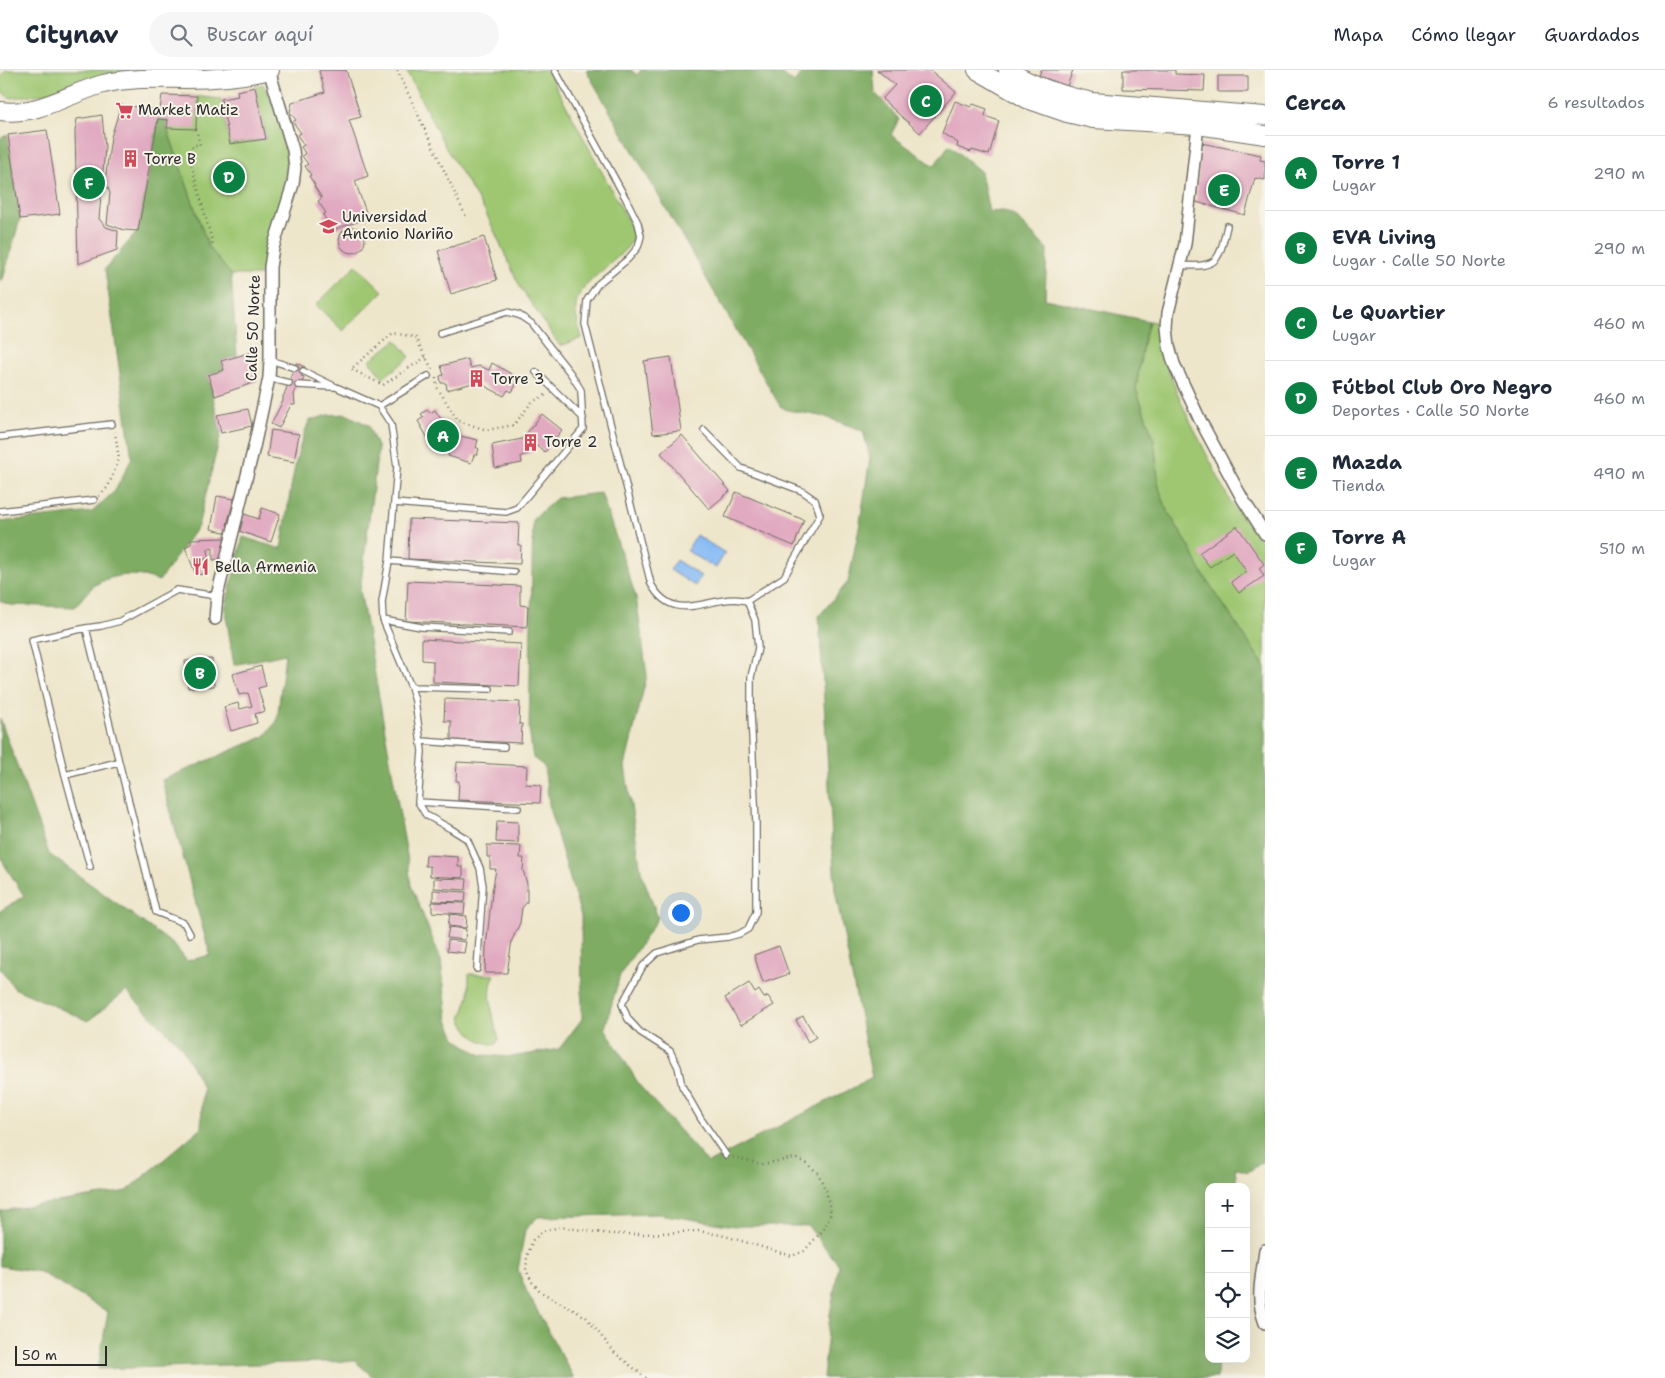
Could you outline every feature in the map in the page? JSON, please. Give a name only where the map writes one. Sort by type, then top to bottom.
[{"type":"main road","points":[[0,111],[23,112],[36,109],[81,92],[116,82],[138,79],[230,77],[269,70]]},
{"type":"main road","points":[[977,70],[1027,99],[1067,113],[1093,119],[1133,114],[1265,116]]},
{"type":"main road","points":[[1008,70],[1032,83],[1072,98],[1133,114],[1265,135]]},
{"type":"main road","points":[[0,102],[9,105],[20,105],[33,103],[61,93],[81,92]]},
{"type":"street","name":"Calle 50 Norte","points":[[215,619],[217,596],[252,456],[269,378],[270,267],[272,248],[293,184],[295,168],[293,150],[269,70]]},
{"type":"street","points":[[1198,125],[1185,244],[1168,312],[1167,328],[1174,364],[1216,450],[1242,498],[1265,534]]},
{"type":"street","points":[[1265,1250],[1259,1305],[1265,1323]]},
{"type":"lane","points":[[555,70],[626,199],[638,223],[641,236],[638,247],[628,259],[598,284],[586,300],[585,324],[651,584],[657,594],[675,605],[690,607],[738,598],[747,601],[755,620],[758,648],[751,677],[751,714],[756,823],[756,912],[748,929],[739,934],[698,940],[657,953],[643,966],[622,1004],[628,1019],[640,1032],[670,1051],[678,1067],[682,1086],[700,1119],[726,1155]]},
{"type":"lane","points":[[1180,265],[1206,266],[1215,259],[1220,254],[1227,226]]},
{"type":"lane","points":[[394,503],[506,512],[517,508],[583,429],[580,390],[571,374],[531,323],[519,315],[507,312],[440,333]]},
{"type":"lane","points":[[270,360],[294,368]]},
{"type":"lane","points":[[303,371],[380,406],[391,424],[397,467],[389,561],[382,602],[383,620],[411,686],[415,701],[421,741],[418,802],[426,815],[466,839],[480,868],[483,886],[477,969]]},
{"type":"lane","points":[[536,372],[583,418]]},
{"type":"lane","points":[[380,406],[428,376]]},
{"type":"lane","points":[[269,378],[289,383]]},
{"type":"lane","points":[[298,385],[336,387]]},
{"type":"lane","points":[[0,438],[112,424]]},
{"type":"lane","points":[[704,430],[742,468],[802,491],[815,500],[820,515],[784,577],[747,601]]},
{"type":"lane","points":[[0,511],[94,500]]},
{"type":"lane","points":[[389,561],[514,572]]},
{"type":"lane","points":[[90,867],[32,640],[120,621],[177,590],[217,596]]},
{"type":"lane","points":[[383,620],[421,627],[509,632]]},
{"type":"lane","points":[[86,628],[156,912],[184,923],[190,934]]},
{"type":"lane","points":[[411,686],[490,689]]},
{"type":"lane","points":[[421,741],[504,747]]},
{"type":"lane","points":[[65,775],[118,762]]},
{"type":"lane","points":[[418,802],[518,808]]},
{"type":"path","points":[[397,70],[466,219]]},
{"type":"path","points":[[196,129],[200,145],[193,145],[189,155],[213,244]]},
{"type":"path","points":[[94,500],[108,487],[119,459],[117,438],[112,424]]},
{"type":"path","points":[[646,1378],[615,1353],[586,1317],[541,1292],[532,1282],[526,1270],[527,1256],[533,1240],[543,1231],[560,1228],[610,1234],[700,1231],[725,1236],[792,1256],[804,1251],[824,1230],[831,1213],[826,1191],[818,1173],[795,1158],[762,1164],[726,1155]]},
{"type":"green space","points":[[6,70],[232,70],[77,85],[56,92],[12,98],[5,95],[1,87],[0,77]]},
{"type":"green space","points":[[406,70],[547,70],[630,224],[633,235],[631,243],[625,250],[589,283],[577,300],[576,314],[582,338],[560,346],[520,287],[486,213],[447,150]]},
{"type":"green space","points":[[586,70],[631,70],[637,75],[641,70],[778,70],[794,83],[804,70],[873,70],[875,93],[899,119],[891,135],[934,166],[949,145],[981,172],[989,212],[1004,211],[1016,217],[1047,249],[1045,299],[1149,321],[1143,343],[1136,389],[1154,440],[1159,488],[1167,510],[1189,546],[1201,571],[1265,667],[1265,1160],[1248,1172],[1235,1168],[1237,1183],[1205,1183],[1205,1363],[1218,1363],[1217,1378],[823,1378],[830,1314],[839,1265],[808,1226],[734,1226],[659,1214],[538,1217],[525,1230],[518,1270],[527,1292],[574,1378],[374,1378],[355,1361],[98,1369],[108,1312],[40,1272],[0,1266],[0,1211],[127,1191],[201,1128],[203,1088],[182,1047],[126,991],[88,1021],[14,988],[0,968],[0,911],[24,896],[4,864],[0,852],[0,718],[49,854],[174,945],[187,961],[210,955],[162,780],[265,736],[277,721],[285,654],[234,665],[225,609],[243,537],[281,549],[295,468],[309,421],[328,415],[346,414],[368,425],[378,449],[360,590],[411,885],[441,960],[448,1020],[457,1040],[481,1055],[512,1057],[559,1049],[582,1019],[581,916],[550,811],[544,766],[533,758],[529,729],[533,519],[557,498],[601,493],[636,597],[647,675],[625,766],[641,871],[658,918],[620,975],[605,1028],[640,1086],[708,1163],[872,1078],[835,890],[819,616],[848,582],[860,523],[870,458],[863,431],[826,417],[787,410],[780,406]]},
{"type":"green space","points":[[263,84],[278,114],[286,142],[287,175],[270,267],[261,275],[231,275],[208,246],[167,128],[168,120],[181,120],[182,95],[221,99],[230,144],[266,139],[255,87]]},
{"type":"green space","points":[[158,119],[168,120],[167,128],[208,246],[231,275],[237,356],[221,361],[224,370],[208,375],[221,433],[198,526],[159,581],[134,575],[109,578],[91,588],[75,607],[10,605],[0,601],[0,522],[92,512],[115,491],[132,458],[105,269],[138,231]]},
{"type":"green space","points":[[8,135],[20,219],[3,279],[0,281],[0,138]]},
{"type":"green space","points":[[356,265],[383,291],[343,331],[316,305]]},
{"type":"green space","points":[[1149,321],[1155,322],[1158,346],[1185,411],[1230,501],[1265,546],[1265,667],[1201,571],[1189,546],[1167,510],[1159,488],[1154,440],[1136,389],[1143,343]]},
{"type":"green space","points":[[396,340],[410,357],[383,378],[369,361]]},
{"type":"green space","points":[[469,974],[495,975],[492,981],[491,998],[499,1039],[495,1045],[483,1042],[475,1037],[461,1019],[469,996]]},
{"type":"water","points":[[696,535],[725,553],[716,568],[687,551]]},
{"type":"water","points":[[676,560],[701,576],[695,586],[670,570]]},
{"type":"building","points":[[346,70],[361,117],[349,120],[368,176],[355,181],[368,218],[330,231],[326,226],[329,224],[323,215],[326,213],[318,201],[322,198],[309,176],[311,175],[305,166],[308,164],[302,156],[305,153],[301,147],[304,145],[297,135],[301,133],[293,122],[296,120],[290,112],[292,103],[325,92],[319,71]]},
{"type":"building","points":[[877,70],[930,70],[956,92],[920,133],[882,99],[895,85]]},
{"type":"building","points":[[1041,70],[1073,70],[1067,86],[1039,76]]},
{"type":"building","points":[[1123,70],[1175,70],[1175,74],[1205,75],[1204,91],[1123,89]]},
{"type":"building","points":[[1218,76],[1248,76],[1248,92],[1218,92]]},
{"type":"building","points":[[255,87],[266,139],[230,144],[221,99],[238,96],[237,91]]},
{"type":"building","name":"Torre B","points":[[162,95],[197,96],[196,129],[167,128],[168,120],[158,119],[138,231],[124,230],[107,224],[110,193],[105,181],[111,137],[121,105],[160,110]]},
{"type":"building","points":[[955,101],[971,107],[973,104],[987,109],[985,116],[999,121],[989,155],[957,147],[958,143],[942,133]]},
{"type":"building","points":[[102,115],[105,147],[99,219],[106,227],[118,231],[117,250],[78,264],[75,131],[77,119]]},
{"type":"building","points":[[47,130],[60,214],[20,219],[8,135]]},
{"type":"building","points":[[1201,143],[1261,155],[1260,160],[1265,161],[1265,180],[1255,178],[1245,215],[1196,202]]},
{"type":"building","points":[[352,227],[361,231],[365,240],[361,249],[352,253],[343,249],[339,240],[343,231]]},
{"type":"building","points":[[484,237],[497,280],[451,294],[438,251]]},
{"type":"building","points":[[256,351],[256,382],[215,396],[208,375],[224,370],[221,361]]},
{"type":"building","points":[[671,357],[681,431],[653,434],[644,361]]},
{"type":"building","name":"Torre 3","points":[[468,359],[470,368],[479,366],[489,370],[492,363],[515,376],[512,383],[516,385],[512,392],[508,390],[504,396],[477,382],[447,390],[446,383],[441,383],[440,376],[444,375],[441,366]]},
{"type":"building","points":[[296,363],[305,367],[301,376],[304,377],[302,383],[299,382],[294,394],[295,405],[291,405],[279,428],[271,424],[283,401],[283,396]]},
{"type":"building","points":[[248,409],[252,426],[221,433],[217,415]]},
{"type":"building","points":[[427,410],[430,413],[435,410],[451,434],[478,440],[476,447],[479,449],[471,463],[448,456],[450,448],[442,445],[436,438],[430,442],[418,421],[424,417],[421,414]]},
{"type":"building","name":"Torre 2","points":[[542,414],[562,430],[545,452],[537,446],[531,453],[521,456],[522,463],[495,468],[492,445],[522,439]]},
{"type":"building","points":[[271,430],[299,434],[294,462],[267,457]]},
{"type":"building","points":[[682,435],[730,491],[709,509],[661,453]]},
{"type":"building","points":[[736,492],[804,520],[794,546],[725,517]]},
{"type":"building","points":[[217,496],[234,499],[227,525],[229,525],[228,533],[211,529]]},
{"type":"building","points":[[262,508],[280,514],[271,542],[239,531],[244,514],[259,519]]},
{"type":"building","points":[[409,519],[519,523],[518,545],[521,545],[520,564],[408,559]]},
{"type":"building","points":[[1237,526],[1264,564],[1259,568],[1264,576],[1239,593],[1231,582],[1246,571],[1233,551],[1210,567],[1199,553]]},
{"type":"building","points":[[224,538],[225,559],[213,560],[213,548],[208,549],[209,558],[204,559],[204,574],[196,575],[185,547],[191,544],[191,539]]},
{"type":"building","points":[[408,581],[520,586],[520,605],[528,606],[527,627],[406,621]]},
{"type":"building","points":[[422,639],[521,644],[519,686],[433,682],[433,661],[422,660]]},
{"type":"building","points":[[212,659],[214,686],[188,688],[185,661]]},
{"type":"building","points":[[261,666],[266,686],[258,688],[265,711],[255,714],[257,723],[231,731],[224,707],[238,703],[240,709],[252,706],[248,693],[239,695],[233,674]]},
{"type":"building","points":[[445,699],[520,702],[519,724],[522,724],[521,743],[451,740],[451,721],[444,721]]},
{"type":"building","points":[[457,762],[527,766],[526,784],[541,785],[540,803],[458,800]]},
{"type":"building","points":[[497,821],[518,822],[518,843],[496,842]]},
{"type":"building","points":[[487,845],[521,846],[520,858],[524,858],[523,870],[527,884],[527,902],[522,908],[520,923],[512,940],[507,973],[485,973],[486,947],[496,869],[490,869]]},
{"type":"building","points":[[426,855],[458,857],[458,867],[463,867],[463,878],[430,876],[430,866],[425,866]]},
{"type":"building","points":[[434,878],[467,879],[466,890],[434,888]]},
{"type":"building","points":[[433,890],[466,892],[465,902],[433,901]]},
{"type":"building","points":[[432,902],[465,903],[464,914],[432,912]]},
{"type":"building","points":[[450,914],[467,916],[466,928],[448,926]]},
{"type":"building","points":[[449,927],[466,929],[465,940],[447,938]]},
{"type":"building","points":[[448,940],[466,942],[464,953],[447,951]]},
{"type":"building","points":[[779,946],[789,974],[763,983],[754,955]]},
{"type":"building","points":[[749,983],[755,993],[759,990],[764,998],[768,996],[774,1005],[741,1025],[725,998]]},
{"type":"building","points":[[803,1016],[816,1037],[808,1042],[796,1020]]},
{"type":"place","name":"Le Quartier","points":[[926,101]]},
{"type":"place","name":"Market Matiz","points":[[124,110]]},
{"type":"place","name":"Torre B","points":[[130,159]]},
{"type":"place","name":"Fútbol Club Oro Negro","points":[[229,177]]},
{"type":"place","name":"Torre A","points":[[89,183]]},
{"type":"place","name":"Mazda","points":[[1224,190]]},
{"type":"place","name":"Universidad Antonio Nariño","points":[[328,226]]},
{"type":"place","name":"Torre 3","points":[[477,379]]},
{"type":"place","name":"Torre 1","points":[[443,436]]},
{"type":"place","name":"Torre 2","points":[[530,442]]},
{"type":"place","name":"Bella Armenia","points":[[201,567]]},
{"type":"place","name":"EVA Living","points":[[200,673]]}]
